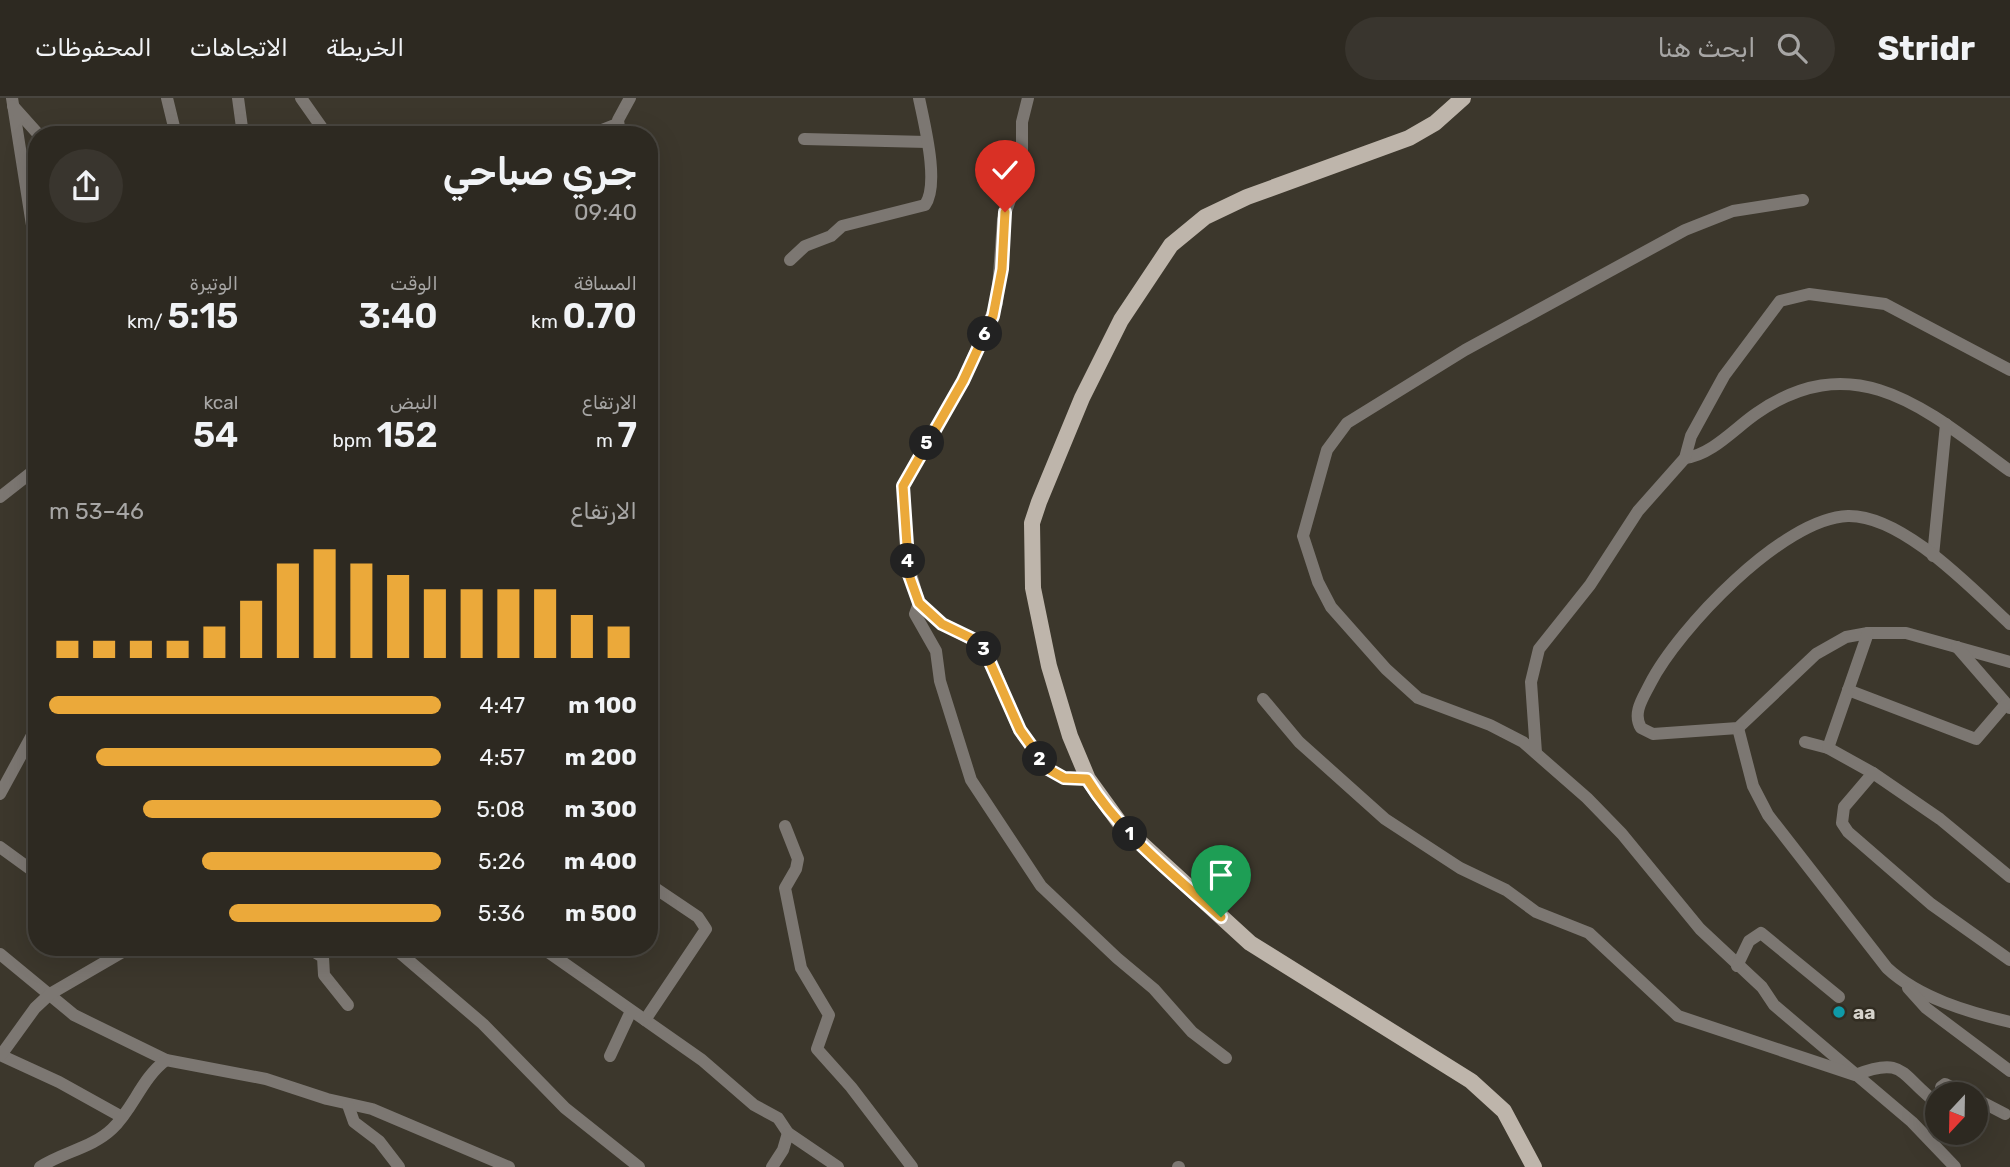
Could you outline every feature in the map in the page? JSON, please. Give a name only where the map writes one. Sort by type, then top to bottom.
[{"type":"main road","points":[[1464,98],[1435,122],[1409,138],[1247,197],[1194,224],[1171,245],[1121,320],[1082,398],[1032,523],[1033,588],[1049,666],[1070,736],[1087,779],[1108,809],[1140,844],[1250,943],[1399,1038],[1449,1066],[1488,1095],[1516,1127],[1534,1167]]},
{"type":"street","points":[[167,98],[174,126]]},
{"type":"street","points":[[238,98],[242,126]]},
{"type":"street","points":[[301,98],[321,126]]},
{"type":"street","points":[[620,126],[630,98]]},
{"type":"street","points":[[790,260],[805,246],[831,236],[842,226],[925,205],[931,193],[927,142],[919,98]]},
{"type":"street","points":[[1021,100],[1023,157],[1003,220],[997,303],[963,381],[903,486],[909,575],[919,603],[942,624],[971,638],[985,651],[1020,730],[1048,769],[1064,778],[1087,779]]},
{"type":"street","points":[[13,102],[32,126]]},
{"type":"street","points":[[13,102],[28,199]]},
{"type":"street","points":[[803,139],[927,142]]},
{"type":"street","points":[[1803,200],[1733,211],[1669,239],[1465,350],[1347,423],[1327,450],[1303,536],[1318,582],[1331,607],[1386,669],[1418,698],[1499,730],[1523,742],[1536,753],[1613,825],[1700,929],[1737,967],[1762,987],[1791,1022],[1912,1122],[1955,1167]]},
{"type":"street","points":[[1536,753],[1531,682],[1539,649],[1590,585],[1638,510],[1685,458],[1692,436],[1724,376],[1761,324],[1787,297],[1809,294],[1885,304],[2010,370]]},
{"type":"street","points":[[1685,458],[1706,450],[1757,412],[1793,392],[1830,383],[1881,389],[1920,407],[2010,471]]},
{"type":"street","points":[[1933,556],[1946,424]]},
{"type":"street","points":[[0,497],[28,475]]},
{"type":"street","points":[[2010,624],[1933,556],[1894,530],[1849,516],[1803,532],[1722,591],[1661,664],[1640,702],[1637,717],[1641,728],[1653,734],[1738,728],[1833,642],[1868,633],[1906,633],[2010,662]]},
{"type":"street","points":[[919,603],[915,614],[936,651],[938,676],[966,770],[1038,881],[1117,958],[1154,989],[1192,1032],[1226,1058]]},
{"type":"street","points":[[1828,748],[1868,633]]},
{"type":"street","points":[[1848,691],[1976,739],[2008,706],[1957,646]]},
{"type":"street","points":[[1263,699],[1299,742],[1385,819],[1460,868],[1506,890],[1536,912],[1589,933],[1678,1016],[1855,1075],[1879,1066],[1894,1066],[1925,1092]]},
{"type":"street","points":[[1738,728],[1751,779],[1768,815],[1856,930],[1887,968],[1926,1008],[2010,1071]]},
{"type":"street","points":[[1805,742],[1828,748],[1873,773],[1940,819],[2010,877]]},
{"type":"street","points":[[0,794],[28,743]]},
{"type":"street","points":[[1873,773],[1844,807],[1842,822],[1846,830],[1931,904],[2010,960]]},
{"type":"street","points":[[785,826],[798,859],[796,869],[785,888],[790,923],[801,968],[829,1015],[817,1049],[851,1087],[912,1167]]},
{"type":"street","points":[[0,847],[28,867]]},
{"type":"street","points":[[1994,862],[2010,858]]},
{"type":"street","points":[[645,1020],[706,929],[698,917],[658,890]]},
{"type":"street","points":[[1737,967],[1749,941],[1761,933],[1839,997]]},
{"type":"street","points":[[0,954],[74,1015],[166,1060],[266,1079],[396,1117],[509,1167]]},
{"type":"street","points":[[115,956],[50,994],[35,1008],[0,1055],[59,1082],[122,1117]]},
{"type":"street","points":[[321,956],[324,975],[348,1004]]},
{"type":"street","points":[[404,956],[483,1024],[565,1108],[639,1167]]},
{"type":"street","points":[[554,956],[702,1060],[754,1105],[778,1118],[788,1133],[838,1167]]},
{"type":"street","points":[[1906,985],[1974,1013],[2010,1022]]},
{"type":"street","points":[[610,1056],[631,1011]]},
{"type":"street","points":[[40,1167],[64,1153],[93,1143],[112,1129],[152,1072],[166,1060]]},
{"type":"street","points":[[348,1105],[354,1122],[379,1141],[399,1167]]},
{"type":"street","points":[[1988,1105],[2005,1114]]},
{"type":"street","points":[[772,1167],[783,1150],[788,1133]]},
{"type":"place","name":"aa","points":[[1839,1012]]},
{"type":"route","points":[[1005,212],[1002,269],[993,316],[963,381],[903,486],[911,582],[919,603],[936,620],[971,638],[985,651],[1015,721],[1048,769],[1064,778],[1087,779],[1108,809],[1140,844],[1221,917]]}]
